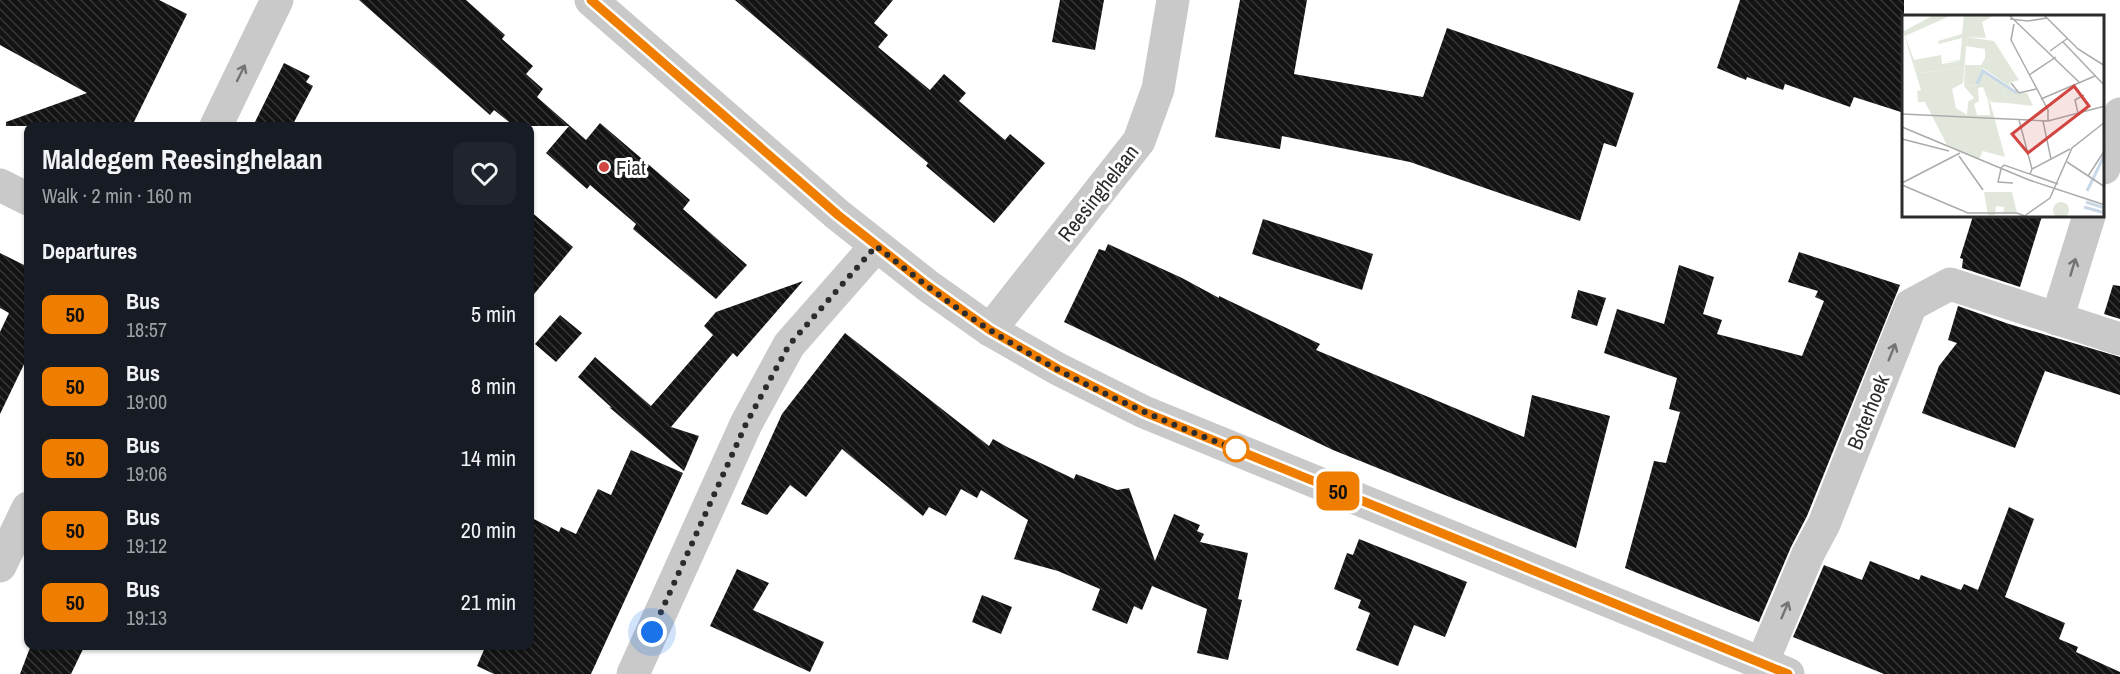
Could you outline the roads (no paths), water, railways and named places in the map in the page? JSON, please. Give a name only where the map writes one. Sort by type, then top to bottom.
[{"type":"street","points":[[218,122],[278,0]]},
{"type":"street","points":[[591,0],[876,246],[990,330],[1058,369],[1144,412],[1775,669]]},
{"type":"street","name":"Reesinghelaan","points":[[990,330],[1139,141],[1158,89],[1173,0]]},
{"type":"street","points":[[2105,162],[2120,114]]},
{"type":"street","points":[[0,185],[24,198]]},
{"type":"street","points":[[2058,319],[2088,218]]},
{"type":"street","points":[[633,674],[746,424],[789,345],[876,246]]},
{"type":"street","name":"Boterhoek","points":[[1775,669],[1808,554],[1824,524],[1911,305],[1950,284],[2120,339]]},
{"type":"street","points":[[0,566],[24,516]]},
{"type":"place","name":"Fiat","points":[[604,167]]}]
